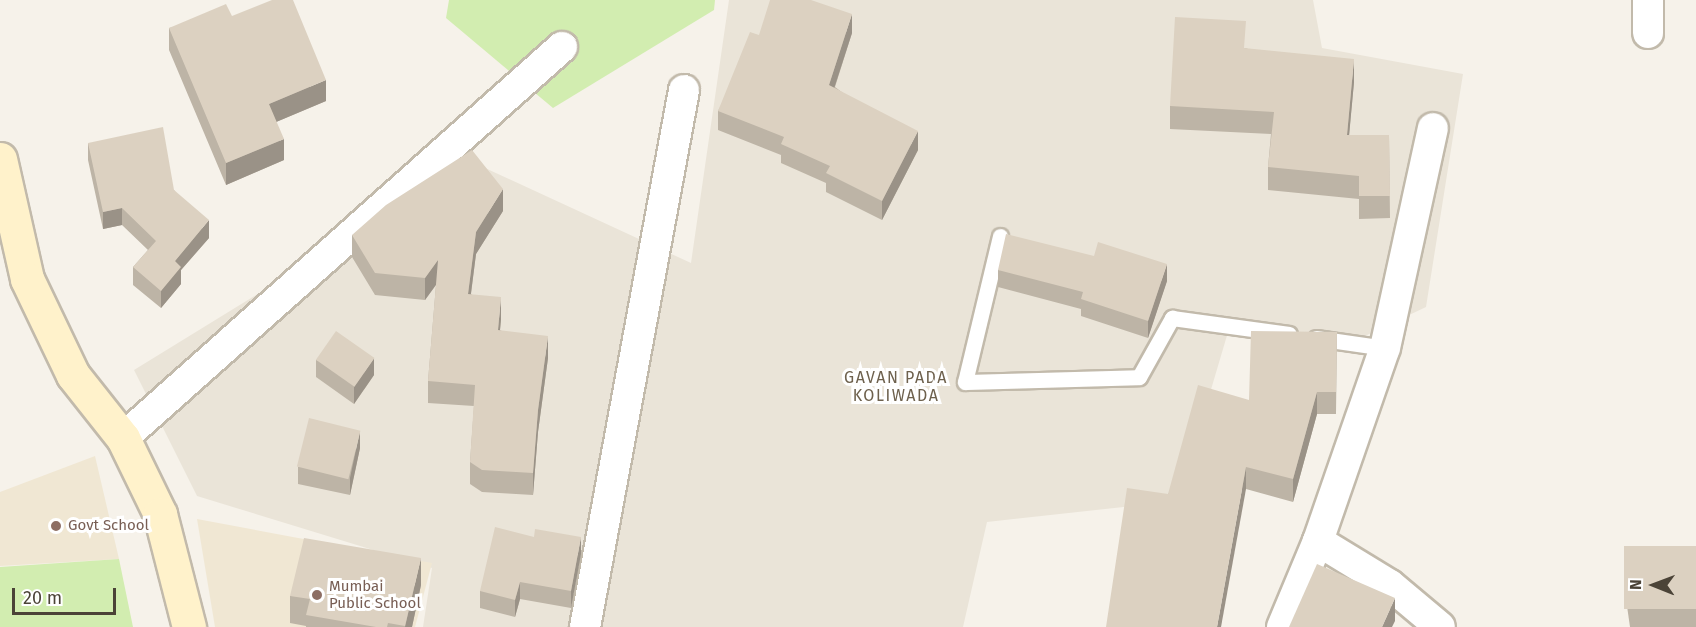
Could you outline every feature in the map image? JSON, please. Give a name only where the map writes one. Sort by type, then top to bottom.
[{"type":"street","points":[[1648,0],[1648,33]]},
{"type":"street","points":[[123,438],[562,47]]},
{"type":"street","points":[[585,627],[684,90]]},
{"type":"street","points":[[1282,627],[1318,541],[1384,348],[1433,128]]},
{"type":"street","points":[[0,159],[27,279],[73,375],[123,438],[160,514],[189,627]]},
{"type":"street","points":[[1318,541],[1390,585],[1440,627]]},
{"type":"lane","points":[[1000,236],[964,382],[1139,377],[1172,318],[1384,348]]},
{"type":"shaded area","points":[[729,0],[1313,0],[1322,48],[1463,74],[1426,307],[1346,345],[1231,322],[1178,501],[987,522],[963,627],[423,627],[432,568],[197,496],[134,370],[472,162],[691,263]]},
{"type":"shaded area","name":"Govt School","points":[[95,456],[119,559],[0,566],[0,492]]},
{"type":"shaded area","name":"Mumbai Public School","points":[[197,519],[432,563],[415,627],[215,627]]},
{"type":"green space","points":[[449,0],[715,0],[714,10],[553,108],[446,18]]},
{"type":"green space","points":[[119,559],[133,627],[0,627],[0,567]]},
{"type":"building","points":[[272,0],[293,0],[326,80],[269,104],[284,139],[226,163],[169,28],[226,4],[232,16]]},
{"type":"building","points":[[770,0],[811,0],[852,14],[829,85],[918,131],[882,201],[826,173],[830,166],[781,144],[784,137],[718,111],[750,32],[759,35]]},
{"type":"building","points":[[1175,17],[1246,21],[1244,48],[1354,59],[1347,135],[1389,135],[1390,196],[1359,196],[1359,176],[1268,167],[1274,112],[1170,106]]},
{"type":"building","points":[[163,127],[174,190],[209,220],[175,261],[181,267],[161,291],[133,267],[156,241],[122,208],[103,212],[88,143]]},
{"type":"building","points":[[472,150],[503,189],[476,232],[468,294],[501,297],[498,330],[548,336],[538,410],[533,473],[482,470],[470,462],[475,385],[428,381],[438,260],[425,278],[375,273],[352,235],[386,205]]},
{"type":"building","points":[[1006,234],[1094,256],[1098,242],[1167,264],[1148,321],[1081,299],[1083,292],[998,270]]},
{"type":"building","points":[[336,331],[375,358],[354,387],[316,360]]},
{"type":"building","points":[[1251,331],[1337,332],[1336,392],[1317,392],[1293,479],[1246,467],[1217,627],[1106,627],[1127,488],[1168,494],[1198,385],[1249,400]]},
{"type":"building","points":[[309,418],[360,431],[348,479],[297,467]]},
{"type":"building","points":[[495,527],[534,537],[535,529],[581,537],[571,591],[520,582],[515,600],[480,591]]},
{"type":"building","points":[[304,538],[421,558],[405,626],[388,623],[387,627],[376,627],[306,615],[310,599],[290,596]]},
{"type":"building","points":[[1624,546],[1696,546],[1696,609],[1624,609]]},
{"type":"building","points":[[1317,564],[1395,598],[1382,627],[1289,627]]},
{"type":"place","name":"Govt School","points":[[56,526]]},
{"type":"place","name":"Mumbai Public School","points":[[317,595]]},
{"type":"district","name":"GAVAN PADA KOLIWADA","points":[[896,387]]}]
